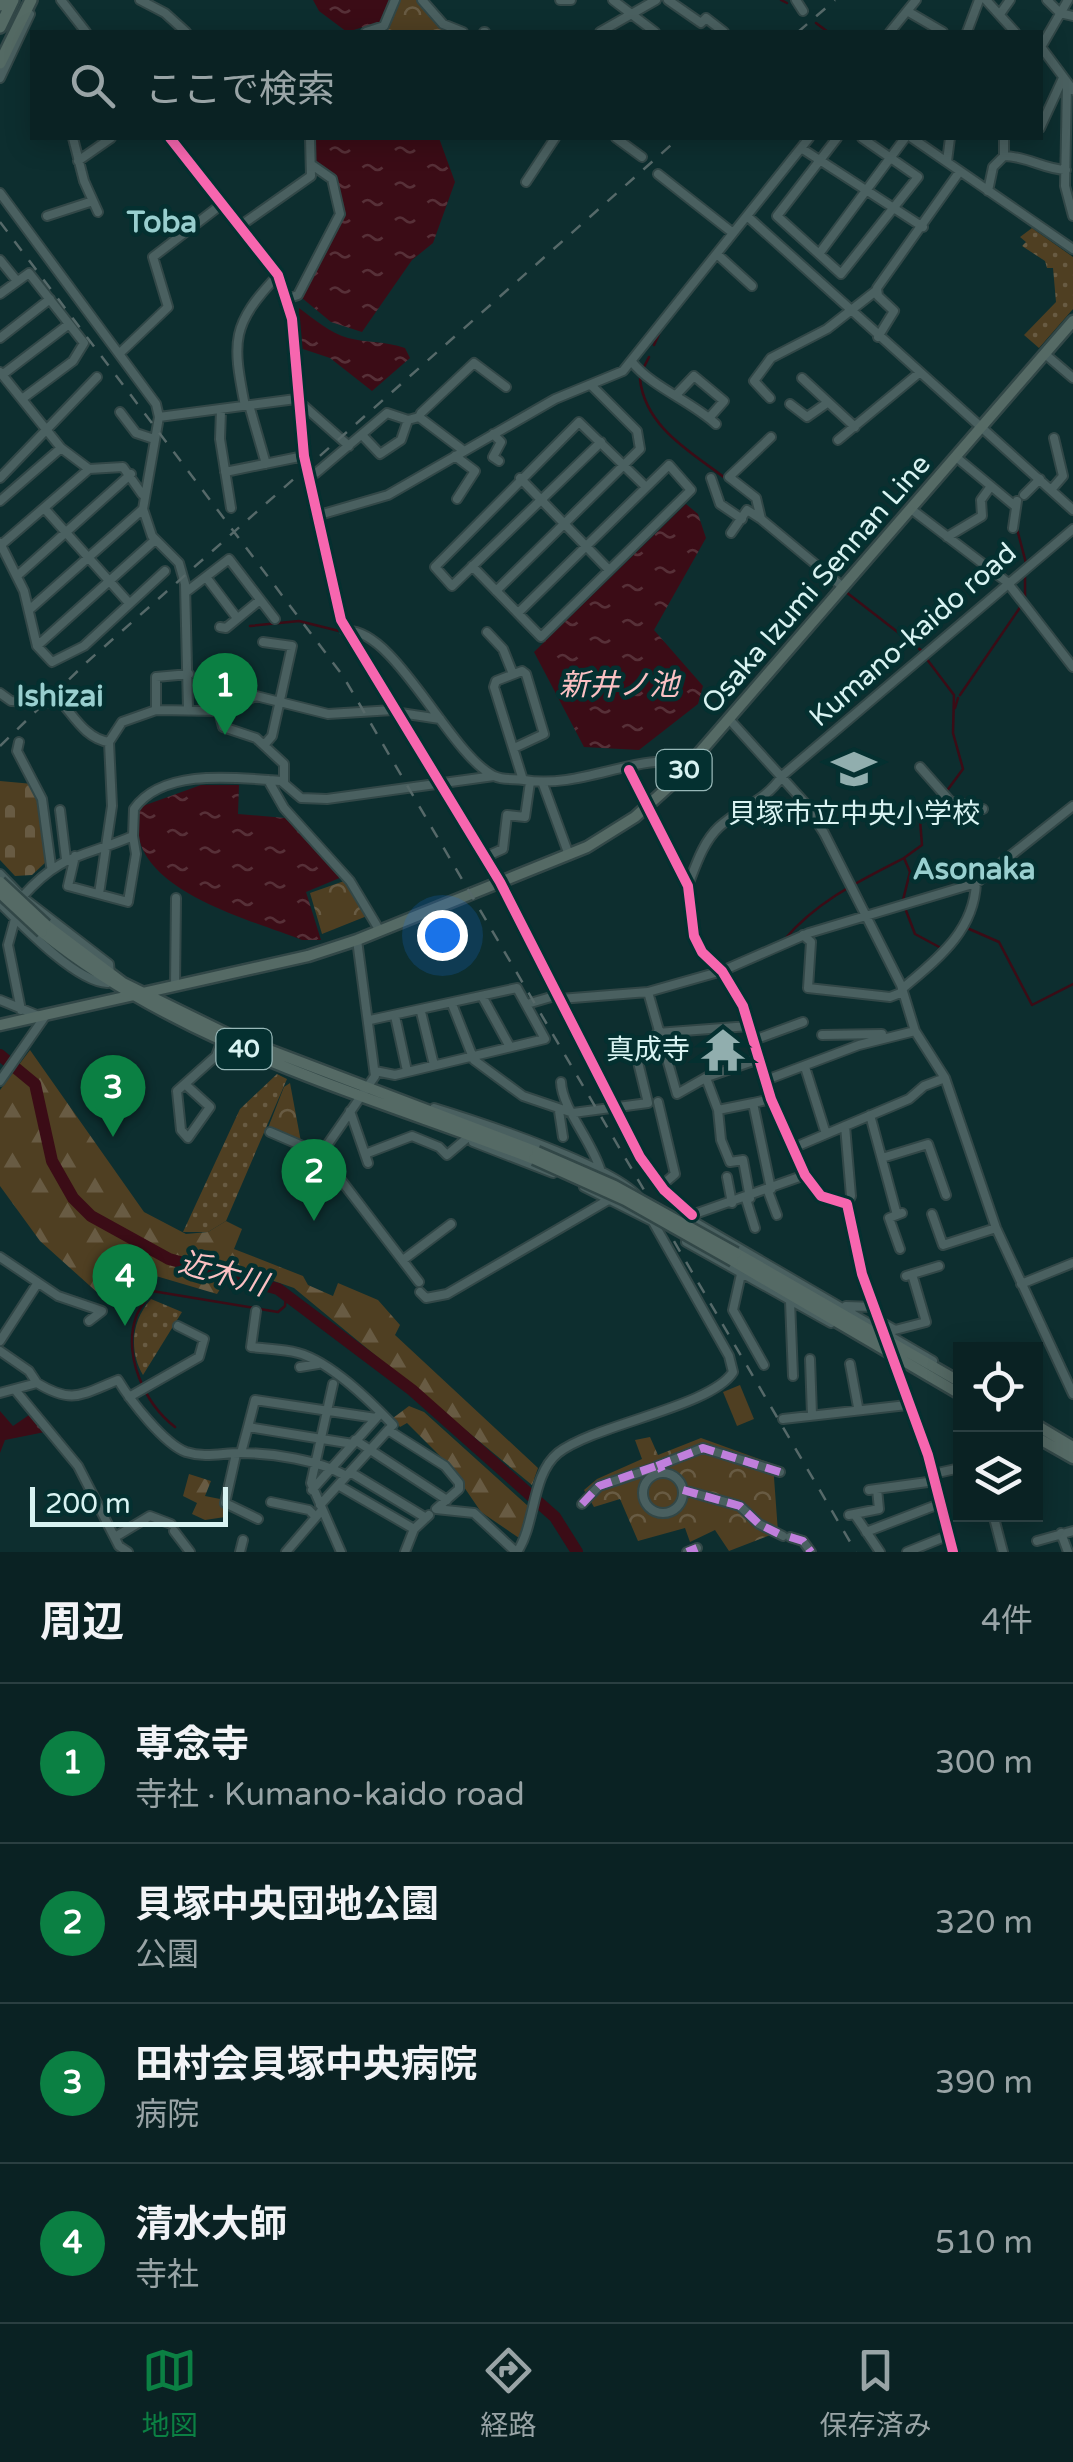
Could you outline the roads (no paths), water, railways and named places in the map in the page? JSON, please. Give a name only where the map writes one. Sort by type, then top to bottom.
[{"type":"highway","points":[[0,28],[13,0]]},
{"type":"highway","points":[[0,47],[22,0]]},
{"type":"highway","points":[[0,63],[32,0]]},
{"type":"main road","name":"Osaka Izumi Sennan Line","points":[[0,1025],[308,956],[357,940],[569,855],[647,808],[689,765],[1073,321]]},
{"type":"main road","name":"40","points":[[0,882],[44,929]]},
{"type":"main road","name":"40","points":[[0,894],[129,996],[222,1040],[366,1091],[396,1097],[536,1155],[881,1334],[953,1378]]},
{"type":"main road","name":"40","points":[[108,978],[227,1034],[442,1124],[536,1155]]},
{"type":"main road","name":"40","points":[[881,1334],[894,1356],[953,1390]]},
{"type":"main road","points":[[1043,1430],[1071,1450]]},
{"type":"main road","points":[[1043,1442],[1071,1450]]},
{"type":"street","points":[[0,78],[32,0]]},
{"type":"street","points":[[61,0],[84,30]]},
{"type":"street","points":[[140,0],[183,30]]},
{"type":"street","points":[[372,30],[384,26],[395,0]]},
{"type":"street","points":[[422,0],[449,30]]},
{"type":"street","points":[[560,0],[570,0]]},
{"type":"street","points":[[613,0],[652,30]]},
{"type":"street","points":[[603,30],[656,0]]},
{"type":"street","points":[[668,0],[702,23],[706,18],[721,30]]},
{"type":"street","points":[[796,0],[803,11]]},
{"type":"street","points":[[892,30],[916,0]]},
{"type":"street","points":[[968,30],[982,0],[1013,30]]},
{"type":"street","points":[[1000,14],[1010,0]]},
{"type":"street","points":[[1047,0],[1060,13],[1073,16]]},
{"type":"street","points":[[1043,43],[1068,0]]},
{"type":"street","points":[[907,11],[940,30]]},
{"type":"street","points":[[1043,50],[1068,84],[1066,170],[1073,216]]},
{"type":"street","points":[[1043,123],[1068,84]]},
{"type":"street","points":[[73,140],[98,212]]},
{"type":"street","points":[[78,161],[109,140]]},
{"type":"street","points":[[172,140],[278,275],[289,298],[296,399],[307,474],[345,631],[500,882],[615,1108],[662,1186],[692,1218],[881,1334]]},
{"type":"street","points":[[240,226],[311,176],[308,140]]},
{"type":"street","points":[[526,182],[554,140]]},
{"type":"street","points":[[620,140],[642,157]]},
{"type":"street","points":[[316,516],[388,495],[555,399],[593,387],[632,362],[807,140]]},
{"type":"street","points":[[836,140],[777,216],[841,274],[918,176],[865,140]]},
{"type":"street","points":[[819,254],[907,140]]},
{"type":"street","points":[[911,140],[1073,249]]},
{"type":"street","points":[[947,161],[950,140]]},
{"type":"street","points":[[1004,140],[1004,156]]},
{"type":"street","points":[[801,148],[923,227]]},
{"type":"street","points":[[988,191],[993,167],[1004,156],[1021,156],[1051,170],[1066,170]]},
{"type":"street","points":[[289,298],[298,295],[340,214],[332,179],[310,160]]},
{"type":"street","points":[[770,398],[754,381],[765,363],[851,312],[877,290],[960,172]]},
{"type":"street","points":[[658,174],[733,233]]},
{"type":"street","points":[[0,193],[156,404],[159,417],[143,510],[155,540],[181,570],[186,592],[188,709]]},
{"type":"street","points":[[47,216],[93,201]]},
{"type":"street","points":[[120,353],[168,306],[153,257],[222,204]]},
{"type":"street","points":[[0,214],[10,206]]},
{"type":"street","points":[[747,216],[1073,510]]},
{"type":"street","points":[[717,254],[752,286]]},
{"type":"street","points":[[0,260],[17,281]]},
{"type":"street","points":[[0,294],[29,272],[84,343],[73,361],[22,399]]},
{"type":"street","points":[[266,464],[247,405],[236,347],[242,317],[278,275]]},
{"type":"street","points":[[877,290],[894,311],[878,337]]},
{"type":"street","points":[[0,338],[50,299]]},
{"type":"street","points":[[68,324],[1,374],[62,448],[89,470]]},
{"type":"street","points":[[1044,354],[1073,378]]},
{"type":"street","points":[[632,362],[642,374],[712,421],[724,401],[694,376],[676,395]]},
{"type":"street","points":[[307,474],[316,473],[387,413],[408,420],[419,417],[474,363],[506,387]]},
{"type":"street","points":[[838,440],[920,373]]},
{"type":"street","points":[[0,478],[97,377]]},
{"type":"street","points":[[802,378],[855,427]]},
{"type":"street","points":[[496,591],[640,449],[640,438],[593,387]]},
{"type":"street","points":[[159,417],[296,399],[350,446]]},
{"type":"street","points":[[790,404],[806,416],[828,403]]},
{"type":"street","points":[[221,410],[231,508]]},
{"type":"street","points":[[120,412],[136,433],[154,439]]},
{"type":"street","points":[[419,417],[475,471],[457,499]]},
{"type":"street","points":[[362,435],[380,454],[401,440],[408,420]]},
{"type":"street","points":[[601,442],[452,586],[435,567],[579,422],[601,442],[646,487]]},
{"type":"street","points":[[493,434],[501,442],[493,456],[499,462]]},
{"type":"street","points":[[761,518],[756,498],[729,477],[771,437]]},
{"type":"street","points":[[1051,490],[1063,476],[1054,438]]},
{"type":"street","points":[[0,501],[62,448]]},
{"type":"street","points":[[225,472],[304,456]]},
{"type":"street","points":[[956,456],[991,486],[1019,501]]},
{"type":"street","points":[[1059,461],[1073,459]]},
{"type":"street","points":[[143,497],[131,474],[116,465],[89,470],[1,544],[18,576],[37,646],[52,662],[84,646],[165,571]]},
{"type":"street","points":[[472,566],[541,637],[691,490],[669,465],[518,613]]},
{"type":"street","points":[[18,576],[131,474]]},
{"type":"street","points":[[520,478],[610,570]]},
{"type":"street","points":[[710,478],[720,504],[742,518]]},
{"type":"street","points":[[1014,528],[1019,501],[1040,479]]},
{"type":"street","points":[[947,537],[982,516],[982,500],[991,486]]},
{"type":"street","points":[[44,508],[129,603]]},
{"type":"street","points":[[911,509],[1007,582],[1073,667]]},
{"type":"street","points":[[29,610],[86,556],[143,510]]},
{"type":"street","points":[[732,533],[747,510],[843,587]]},
{"type":"street","name":"Kumano-kaido road","points":[[688,886],[707,842],[721,825],[765,798],[782,776],[1073,529]]},
{"type":"street","points":[[37,646],[155,540]]},
{"type":"street","points":[[186,592],[229,559],[275,619]]},
{"type":"street","points":[[206,577],[237,618]]},
{"type":"street","points":[[220,627],[226,628],[260,600]]},
{"type":"street","points":[[345,631],[367,634],[406,675],[477,763],[494,776]]},
{"type":"street","points":[[487,632],[503,649],[513,674]]},
{"type":"street","points":[[263,642],[292,646],[272,736],[265,744]]},
{"type":"street","points":[[156,710],[156,678],[189,674]]},
{"type":"street","points":[[485,857],[503,849],[508,816],[525,817],[527,781],[514,748],[494,687],[496,681],[513,674],[526,674],[544,734],[514,748]]},
{"type":"street","points":[[0,694],[10,701],[62,703],[71,718],[102,742],[109,742]]},
{"type":"street","points":[[99,894],[113,794],[109,742],[122,722],[156,710],[219,711],[248,696],[328,714],[393,711],[440,719]]},
{"type":"street","points":[[219,711],[223,727],[265,744],[284,764],[284,782]]},
{"type":"street","points":[[729,719],[816,820],[902,991],[915,1030],[946,1078],[996,1228],[1073,1394]]},
{"type":"street","points":[[18,742],[18,751],[42,799],[52,866]]},
{"type":"street","points":[[60,810],[70,858],[68,886],[128,902],[136,854],[134,809],[149,795],[199,778],[284,782],[300,798],[327,798],[494,776],[543,784],[628,770],[651,761],[689,765]]},
{"type":"street","points":[[920,768],[950,801],[983,808]]},
{"type":"street","points":[[628,770],[688,886],[694,936],[702,952],[735,989],[771,1100],[805,1175],[822,1196],[847,1204]]},
{"type":"street","points":[[268,780],[293,820],[350,881],[380,930]]},
{"type":"street","points":[[543,784],[569,855]]},
{"type":"street","points":[[528,1004],[559,997],[648,992],[722,971],[803,935],[976,883],[1073,806]]},
{"type":"street","points":[[22,1010],[8,945],[22,897],[52,866],[134,836]]},
{"type":"street","points":[[0,874],[22,897],[109,964],[108,978],[96,982],[68,963],[0,903]]},
{"type":"street","points":[[803,935],[811,942],[808,988],[890,996],[930,969],[971,915],[976,883]]},
{"type":"street","points":[[175,986],[176,898]]},
{"type":"street","points":[[321,1154],[366,1091],[375,1070],[370,1020],[360,988],[357,940]]},
{"type":"street","points":[[370,1020],[421,1012],[517,988],[545,1039],[395,1074],[375,1070]]},
{"type":"street","points":[[648,992],[662,1053],[677,1094]]},
{"type":"street","points":[[482,996],[510,1047]]},
{"type":"street","points":[[0,1000],[42,1016],[28,1044],[1,1079]]},
{"type":"street","points":[[452,1004],[472,1056],[523,1096],[559,1110],[576,1113],[653,1103],[760,1059]]},
{"type":"street","points":[[421,1012],[434,1065]]},
{"type":"street","points":[[395,1016],[407,1071]]},
{"type":"street","points":[[754,1040],[804,1022]]},
{"type":"street","points":[[657,1033],[749,1026]]},
{"type":"street","points":[[766,1080],[890,1035],[915,1030]]},
{"type":"street","points":[[822,1035],[890,1035]]},
{"type":"street","points":[[188,1086],[210,1107],[188,1138],[181,1130],[177,1091],[188,1086],[216,1056],[222,1040]]},
{"type":"street","points":[[662,1053],[637,1058],[674,1174],[662,1186]]},
{"type":"street","points":[[804,1067],[826,1134]]},
{"type":"street","points":[[706,1078],[730,1162],[743,1160],[754,1228]]},
{"type":"street","points":[[793,1148],[946,1078]]},
{"type":"street","points":[[562,1082],[576,1113],[578,1130],[592,1142],[601,1172]]},
{"type":"street","points":[[396,1097],[463,1116],[635,1189],[729,1356],[732,1372],[695,1396],[569,1447],[552,1460],[543,1476],[526,1538],[516,1552],[474,1513],[436,1509]]},
{"type":"street","points":[[718,1110],[771,1100]]},
{"type":"street","points":[[753,1103],[777,1216]]},
{"type":"street","points":[[559,1110],[564,1137]]},
{"type":"street","points":[[350,1111],[367,1158],[412,1136],[439,1146],[447,1156],[466,1139]]},
{"type":"street","points":[[870,1115],[900,1214],[890,1218],[900,1250]]},
{"type":"street","points":[[442,1124],[448,1132],[650,1218]]},
{"type":"street","points":[[845,1126],[851,1196],[847,1204],[881,1334]]},
{"type":"street","points":[[270,1132],[321,1154],[418,1281],[426,1298],[447,1294],[612,1200],[622,1183]]},
{"type":"street","points":[[882,1158],[928,1144],[946,1195]]},
{"type":"street","points":[[692,1218],[805,1175]]},
{"type":"street","points":[[727,1178],[732,1203]]},
{"type":"street","points":[[650,1218],[675,1199]]},
{"type":"street","points":[[932,1214],[943,1245],[996,1228]]},
{"type":"street","points":[[692,1218],[686,1242],[790,1301],[881,1334],[926,1322],[909,1275],[940,1266]]},
{"type":"street","points":[[402,1260],[422,1250],[446,1227],[450,1241]]},
{"type":"street","points":[[0,1257],[58,1296],[102,1311],[89,1321]]},
{"type":"street","points":[[0,1272],[10,1262]]},
{"type":"street","points":[[1021,1284],[1073,1263]]},
{"type":"street","points":[[742,1274],[733,1310],[764,1364]]},
{"type":"street","points":[[0,1342],[37,1284]]},
{"type":"street","points":[[819,1294],[852,1309],[874,1307]]},
{"type":"street","points":[[790,1301],[793,1376]]},
{"type":"street","points":[[256,1310],[251,1347],[301,1354],[392,1425],[338,1485],[286,1552]]},
{"type":"street","points":[[0,1322],[8,1329]]},
{"type":"street","points":[[128,1397],[199,1357],[204,1339],[178,1326]]},
{"type":"street","points":[[0,1351],[60,1397],[72,1398],[118,1380],[128,1397],[184,1451],[206,1456],[238,1453],[331,1468],[426,1518]]},
{"type":"street","points":[[894,1356],[934,1477],[953,1552]]},
{"type":"street","points":[[810,1359],[812,1415]]},
{"type":"street","points":[[300,1366],[318,1364]]},
{"type":"street","points":[[850,1364],[858,1407]]},
{"type":"street","points":[[0,1393],[37,1382]]},
{"type":"street","points":[[333,1384],[319,1438],[312,1490],[341,1552]]},
{"type":"street","points":[[16,1391],[78,1466],[115,1537],[128,1552]]},
{"type":"street","points":[[258,1519],[226,1503],[254,1400],[378,1415]]},
{"type":"street","points":[[783,1419],[907,1404]]},
{"type":"street","points":[[312,1490],[378,1415]]},
{"type":"street","points":[[248,1426],[354,1442],[447,1500]]},
{"type":"street","points":[[388,1430],[445,1466],[460,1483],[460,1489],[414,1529],[405,1552]]},
{"type":"street","points":[[1043,1439],[1056,1437]]},
{"type":"street","points":[[582,1504],[599,1486],[660,1470],[703,1448],[780,1472]]},
{"type":"street","points":[[660,1470],[642,1488],[642,1495],[653,1511],[676,1508],[683,1490]]},
{"type":"street","points":[[660,1470],[674,1476],[683,1490],[740,1506],[759,1524],[802,1541],[812,1552]]},
{"type":"street","points":[[880,1552],[852,1515],[879,1509],[873,1489],[953,1470]]},
{"type":"street","points":[[338,1485],[414,1529]]},
{"type":"street","points":[[272,1502],[319,1510]]},
{"type":"street","points":[[866,1532],[940,1504]]},
{"type":"street","points":[[115,1537],[150,1516],[173,1528],[190,1552]]},
{"type":"street","points":[[995,1522],[1004,1551]]},
{"type":"street","points":[[1037,1542],[1073,1531]]},
{"type":"street","points":[[1062,1532],[1068,1552]]},
{"type":"street","points":[[906,1552],[947,1536]]},
{"type":"street","points":[[240,1552],[243,1540]]},
{"type":"street","points":[[687,1552],[697,1548]]},
{"type":"water","points":[[313,0],[389,0],[383,21],[354,30],[344,30],[319,11]]},
{"type":"water","points":[[313,140],[440,140],[455,182],[433,243],[412,260],[362,332],[331,322],[302,298],[326,242],[346,215],[335,179],[313,161]]},
{"type":"water","points":[[299,308],[341,336],[405,348],[410,358],[372,391],[330,358],[300,348]]},
{"type":"water","name":"新井ノ池","points":[[686,504],[698,514],[706,538],[654,630],[703,686],[698,704],[639,750],[584,747],[534,652]]},
{"type":"water","points":[[201,785],[239,785],[238,814],[285,818],[342,877],[306,892],[321,940],[302,940],[221,909],[167,878],[148,858],[138,835],[140,807]]},
{"type":"water","points":[[0,1411],[13,1426],[29,1415],[45,1432],[5,1440],[0,1453]]},
{"type":"waterway","points":[[781,0],[787,3]]},
{"type":"waterway","points":[[816,23],[825,30]]},
{"type":"waterway","points":[[654,345],[659,334]]},
{"type":"waterway","points":[[644,367],[649,357]]},
{"type":"waterway","points":[[640,379],[644,396],[660,425],[725,478]]},
{"type":"waterway","points":[[1017,529],[1026,563]]},
{"type":"waterway","points":[[1025,576],[1025,598]]},
{"type":"waterway","points":[[846,592],[922,651]]},
{"type":"waterway","points":[[960,695],[1021,606]]},
{"type":"waterway","points":[[250,626],[299,621],[339,631]]},
{"type":"waterway","points":[[926,658],[954,695],[953,733],[963,769],[946,792]]},
{"type":"waterway","points":[[955,708],[958,698]]},
{"type":"waterway","points":[[933,812],[944,800]]},
{"type":"waterway","points":[[903,900],[910,872],[904,858],[922,845],[920,820],[926,813]]},
{"type":"waterway","points":[[784,940],[825,903],[904,858]]},
{"type":"waterway","points":[[905,908],[915,934],[941,948]]},
{"type":"waterway","points":[[967,928],[999,942],[1032,1005],[1073,984]]},
{"type":"waterway","name":"近木川","points":[[0,1055],[35,1084],[52,1161],[73,1198],[91,1216],[169,1259],[278,1289],[412,1390],[555,1517],[577,1552]]},
{"type":"waterway","points":[[128,1287],[278,1312],[285,1306],[286,1294]]},
{"type":"waterway","points":[[148,1288],[133,1332],[134,1362],[154,1405],[175,1427]]},
{"type":"railway","points":[[800,30],[835,0]]},
{"type":"railway","points":[[0,746],[87,662],[677,140]]},
{"type":"railway","points":[[0,222],[343,676],[856,1552]]},
{"type":"place","name":"専念寺","points":[[225,735]]},
{"type":"place","name":"貝塚市立中央小学校","points":[[854,769]]},
{"type":"place","name":"真成寺","points":[[723,1050]]},
{"type":"place","name":"田村会貝塚中央病院","points":[[113,1137]]},
{"type":"place","name":"貝塚中央団地公園","points":[[314,1221]]},
{"type":"place","name":"清水大師","points":[[125,1326]]},
{"type":"district","name":"Toba","points":[[162,222]]},
{"type":"district","name":"Ishizai","points":[[60,696]]},
{"type":"district","name":"Asonaka","points":[[974,869]]}]
